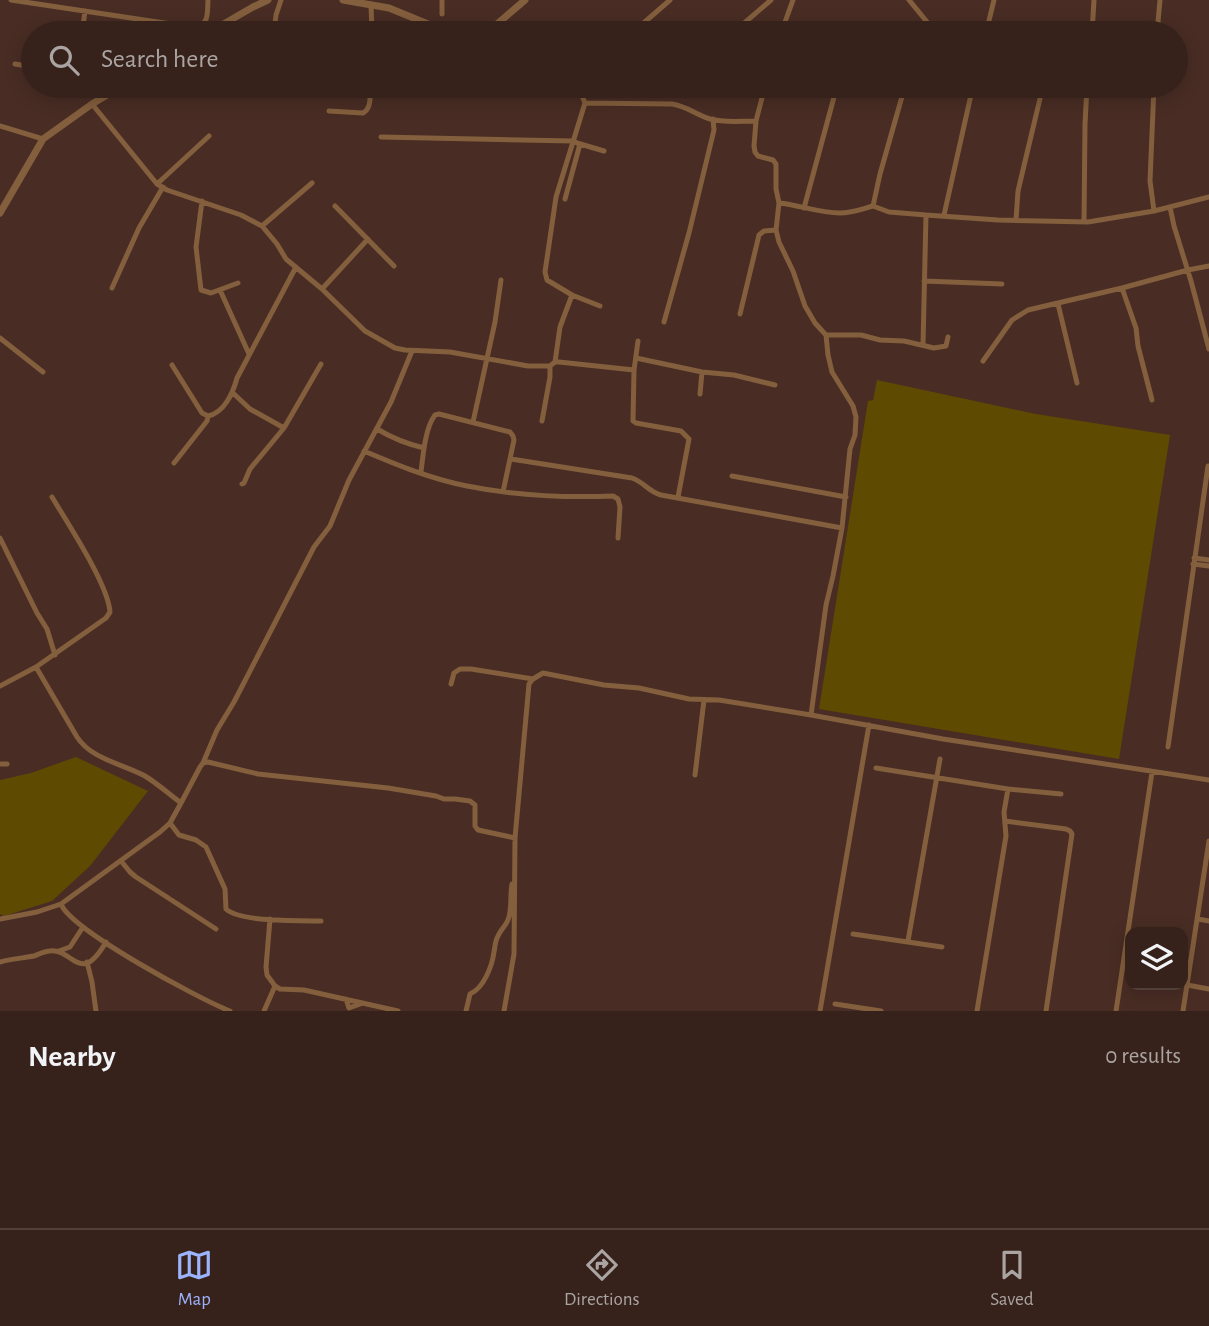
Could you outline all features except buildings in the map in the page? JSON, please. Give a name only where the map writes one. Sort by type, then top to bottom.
[{"type":"street","points":[[11,0],[151,21]]},
{"type":"street","points":[[206,21],[208,0]]},
{"type":"street","points":[[229,21],[268,0]]},
{"type":"street","points":[[275,21],[281,0]]},
{"type":"street","points":[[343,0],[398,11],[419,21]]},
{"type":"street","points":[[442,0],[442,14]]},
{"type":"street","points":[[500,21],[525,0]]},
{"type":"street","points":[[646,21],[670,0]]},
{"type":"street","points":[[746,21],[771,0]]},
{"type":"street","points":[[785,21],[793,0]]},
{"type":"street","points":[[909,0],[926,21]]},
{"type":"street","points":[[989,21],[994,0]]},
{"type":"street","points":[[1093,21],[1094,0]]},
{"type":"street","points":[[1158,21],[1160,0]]},
{"type":"street","points":[[371,4],[372,21]]},
{"type":"street","points":[[84,21],[85,11]]},
{"type":"street","points":[[15,64],[21,65]]},
{"type":"street","points":[[0,212],[43,139],[102,98]]},
{"type":"street","points":[[329,111],[363,113],[369,107],[369,98]]},
{"type":"street","points":[[583,98],[585,103],[556,197],[545,277],[572,295],[600,306]]},
{"type":"street","points":[[762,98],[756,121],[755,152],[761,158],[773,160],[776,164],[779,203],[776,230],[779,242],[805,306],[826,335],[832,372],[853,406],[856,417],[842,528],[826,605],[811,715]]},
{"type":"street","points":[[804,208],[834,98]]},
{"type":"street","points":[[873,206],[902,98]]},
{"type":"street","points":[[944,215],[970,98]]},
{"type":"street","points":[[1016,220],[1018,191],[1040,98]]},
{"type":"street","points":[[1084,222],[1086,98]]},
{"type":"street","points":[[1153,98],[1150,181],[1154,211]]},
{"type":"street","points":[[585,103],[679,105],[721,121],[756,121]]},
{"type":"street","points":[[92,104],[160,186],[241,215],[262,226],[286,259],[365,331],[395,348],[450,352],[528,366],[553,364],[634,370]]},
{"type":"street","points":[[664,322],[714,130],[713,119]]},
{"type":"street","points":[[0,126],[43,139]]},
{"type":"street","points":[[112,288],[160,186],[209,136]]},
{"type":"street","points":[[381,137],[573,141],[604,151]]},
{"type":"street","points":[[565,199],[580,144]]},
{"type":"street","points":[[262,226],[312,183]]},
{"type":"street","points":[[779,203],[841,213],[873,206],[889,212],[926,215],[1084,222],[1154,211],[1209,197]]},
{"type":"street","points":[[202,201],[196,247],[201,290],[211,293],[238,283]]},
{"type":"street","points":[[335,206],[394,266]]},
{"type":"street","points":[[1170,207],[1209,349]]},
{"type":"street","points":[[923,345],[926,215]]},
{"type":"street","points":[[740,314],[759,235],[764,230],[776,230]]},
{"type":"street","points":[[322,289],[368,239]]},
{"type":"street","points":[[984,361],[1012,320],[1028,310],[1209,266]]},
{"type":"street","points":[[172,365],[202,412],[208,416],[214,415],[234,394],[237,378],[296,267]]},
{"type":"street","points":[[473,422],[501,280]]},
{"type":"street","points":[[924,281],[1002,284]]},
{"type":"street","points":[[1122,288],[1136,328],[1152,400]]},
{"type":"street","points":[[220,290],[249,355]]},
{"type":"street","points":[[542,421],[560,327],[572,295]]},
{"type":"street","points":[[1058,304],[1077,383]]},
{"type":"street","points":[[826,335],[861,335],[934,348],[948,344],[948,337]]},
{"type":"street","points":[[0,338],[43,372]]},
{"type":"street","points":[[638,341],[634,370],[633,421],[681,431],[689,439],[678,497]]},
{"type":"street","points":[[0,919],[61,904],[170,823],[314,547],[330,526],[363,451],[391,402],[412,351]]},
{"type":"street","points":[[636,358],[775,385]]},
{"type":"street","points":[[242,484],[250,469],[284,428],[321,364]]},
{"type":"street","points":[[700,394],[702,372]]},
{"type":"street","points":[[234,394],[250,409],[284,428]]},
{"type":"street","points":[[421,472],[431,419],[435,415],[473,422],[510,432],[513,436],[503,492]]},
{"type":"street","points":[[174,463],[208,416]]},
{"type":"street","points":[[377,429],[389,437],[424,448]]},
{"type":"street","points":[[363,451],[465,486],[579,498],[614,496],[620,506],[618,538]]},
{"type":"street","points":[[511,459],[632,478],[656,494],[842,528]]},
{"type":"street","points":[[1168,747],[1208,466]]},
{"type":"street","points":[[732,476],[846,497]]},
{"type":"street","points":[[0,685],[55,655],[109,615],[110,607],[93,567],[52,497]]},
{"type":"street","points":[[0,538],[47,629],[55,655]]},
{"type":"street","points":[[1194,561],[1209,560]]},
{"type":"street","points":[[1194,561],[1209,566]]},
{"type":"street","points":[[36,667],[84,746],[143,775],[181,803]]},
{"type":"street","points":[[451,684],[454,673],[460,669],[533,679]]},
{"type":"street","points":[[503,1011],[514,954],[515,838],[529,684],[543,673],[689,699],[811,715],[943,739],[1209,780]]},
{"type":"street","points":[[695,775],[704,700]]},
{"type":"street","points":[[820,1011],[869,725]]},
{"type":"street","points":[[908,942],[940,759]]},
{"type":"street","points":[[203,763],[258,774],[470,801],[476,809],[475,828],[515,838]]},
{"type":"street","points":[[876,768],[1008,789],[1061,794]]},
{"type":"street","points":[[1116,1011],[1152,772]]},
{"type":"street","points":[[977,1011],[1006,836],[1004,812],[1008,789]]},
{"type":"street","points":[[1005,821],[1066,828],[1072,834],[1046,1011]]},
{"type":"street","points":[[170,823],[179,835],[195,840],[205,847],[225,889],[226,909],[231,914],[321,921]]},
{"type":"street","points":[[1188,979],[1209,841]]},
{"type":"street","points":[[121,861],[136,877],[216,929]]},
{"type":"street","points":[[466,1011],[470,994],[477,991],[483,982],[498,936],[509,915],[514,876]]},
{"type":"street","points":[[61,904],[63,910],[83,927],[132,960],[208,1003],[230,1011]]},
{"type":"street","points":[[270,919],[267,975],[275,986],[398,1011]]},
{"type":"street","points":[[1198,919],[1209,921]]},
{"type":"street","points":[[0,962],[70,947],[83,927]]},
{"type":"street","points":[[853,934],[942,947]]},
{"type":"street","points":[[58,951],[81,964],[100,951],[106,942]]},
{"type":"street","points":[[87,962],[96,1011]]},
{"type":"street","points":[[1188,985],[1209,989]]},
{"type":"street","points":[[264,1011],[275,986]]},
{"type":"street","points":[[1183,1011],[1186,990]]},
{"type":"street","points":[[835,1004],[881,1011]]},
{"type":"shaded area","points":[[877,380],[1036,414],[1170,435],[1119,759],[819,709],[868,401],[873,400]]},
{"type":"shaded area","points":[[76,757],[148,791],[90,866],[52,901],[4,916],[0,914],[0,780],[31,773]]}]
